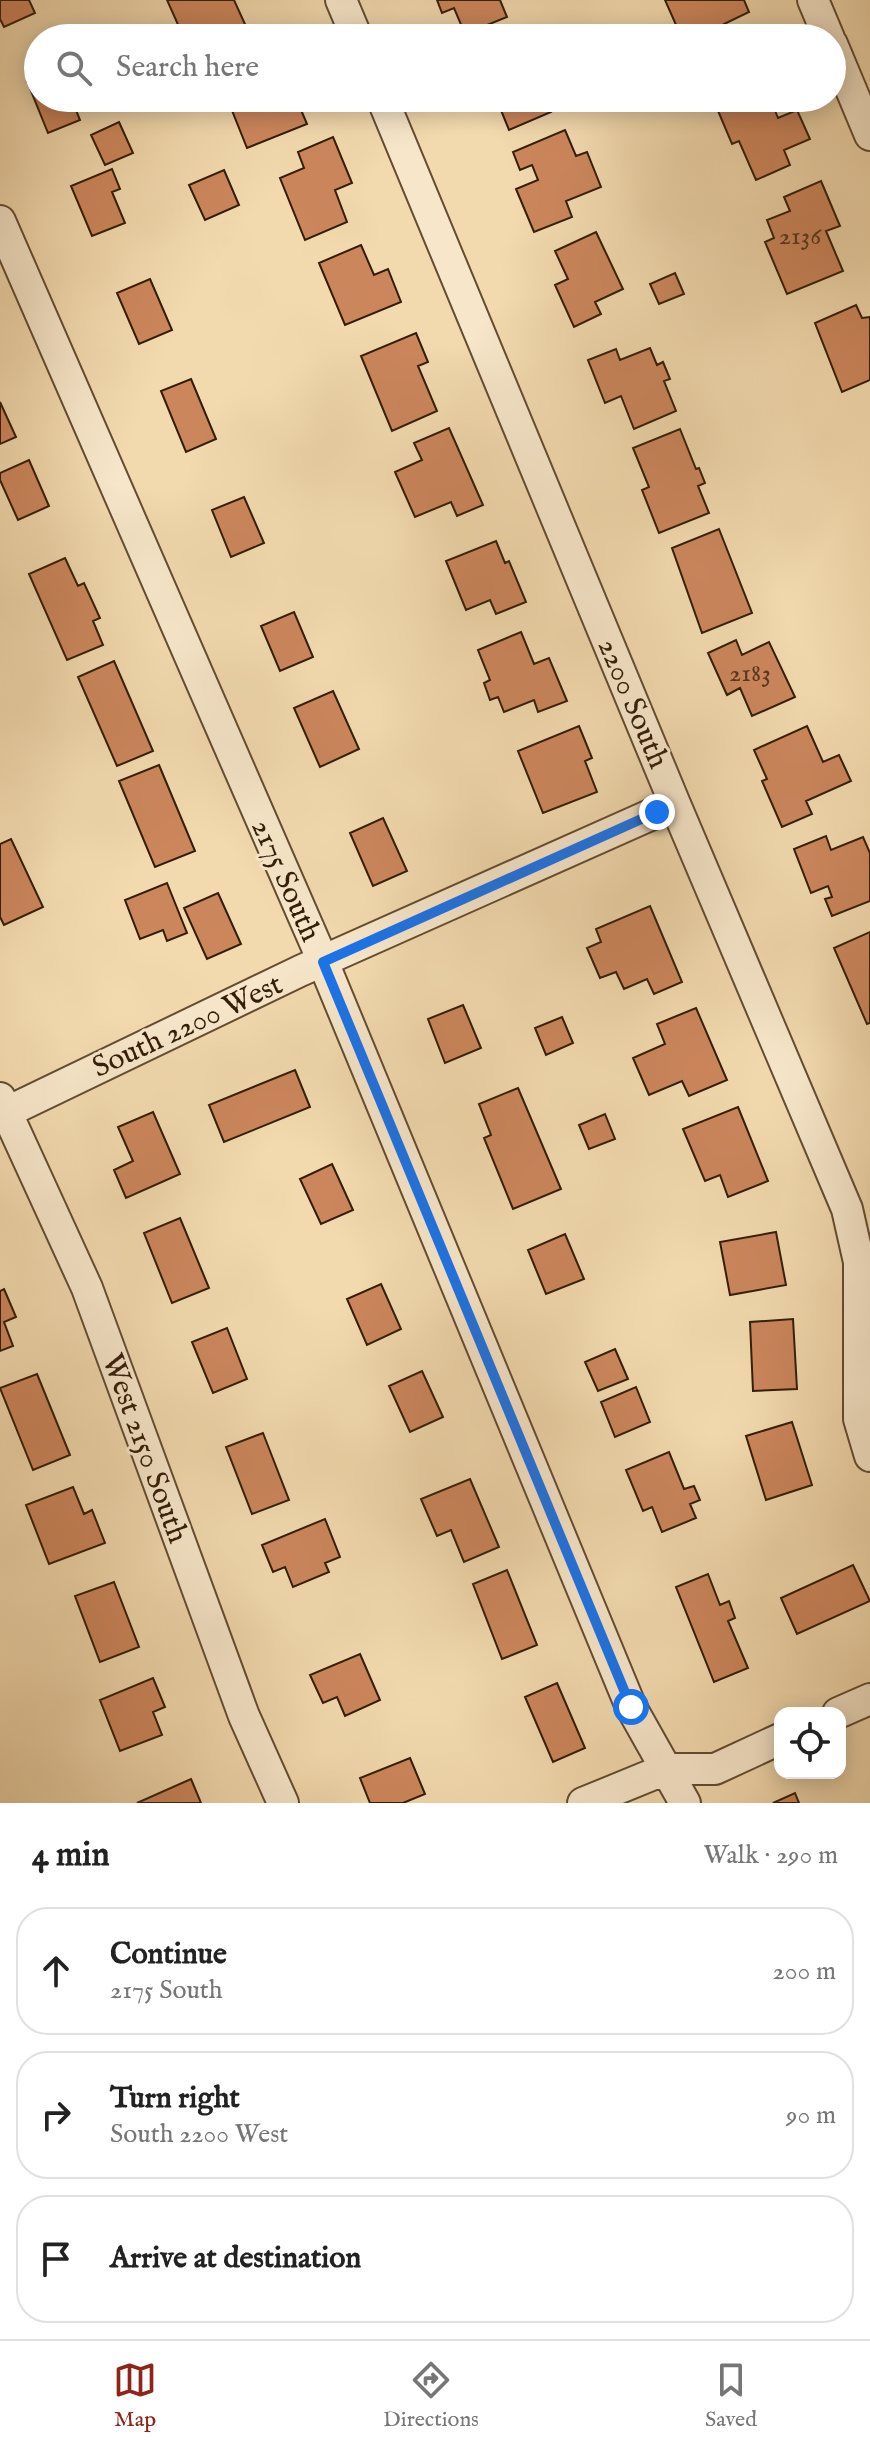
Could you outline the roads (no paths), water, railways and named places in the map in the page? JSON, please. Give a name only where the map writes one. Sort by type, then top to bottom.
[{"type":"street","points":[[341,0],[351,24]]},
{"type":"street","points":[[813,0],[823,24]]},
{"type":"street","points":[[846,78],[870,135]]},
{"type":"street","name":"2200 South","points":[[388,112],[847,1209],[859,1262],[859,1419],[870,1456]]},
{"type":"street","name":"2175 South","points":[[0,221],[323,962],[631,1707],[685,1803]]},
{"type":"street","name":"South 2200 West","points":[[4,1105],[675,804]]},
{"type":"street","name":"West 2150 South","points":[[4,1105],[87,1288],[244,1716],[283,1803]]},
{"type":"street","points":[[846,1710],[870,1699]]},
{"type":"street","points":[[583,1803],[666,1769],[715,1769],[774,1742]]}]
